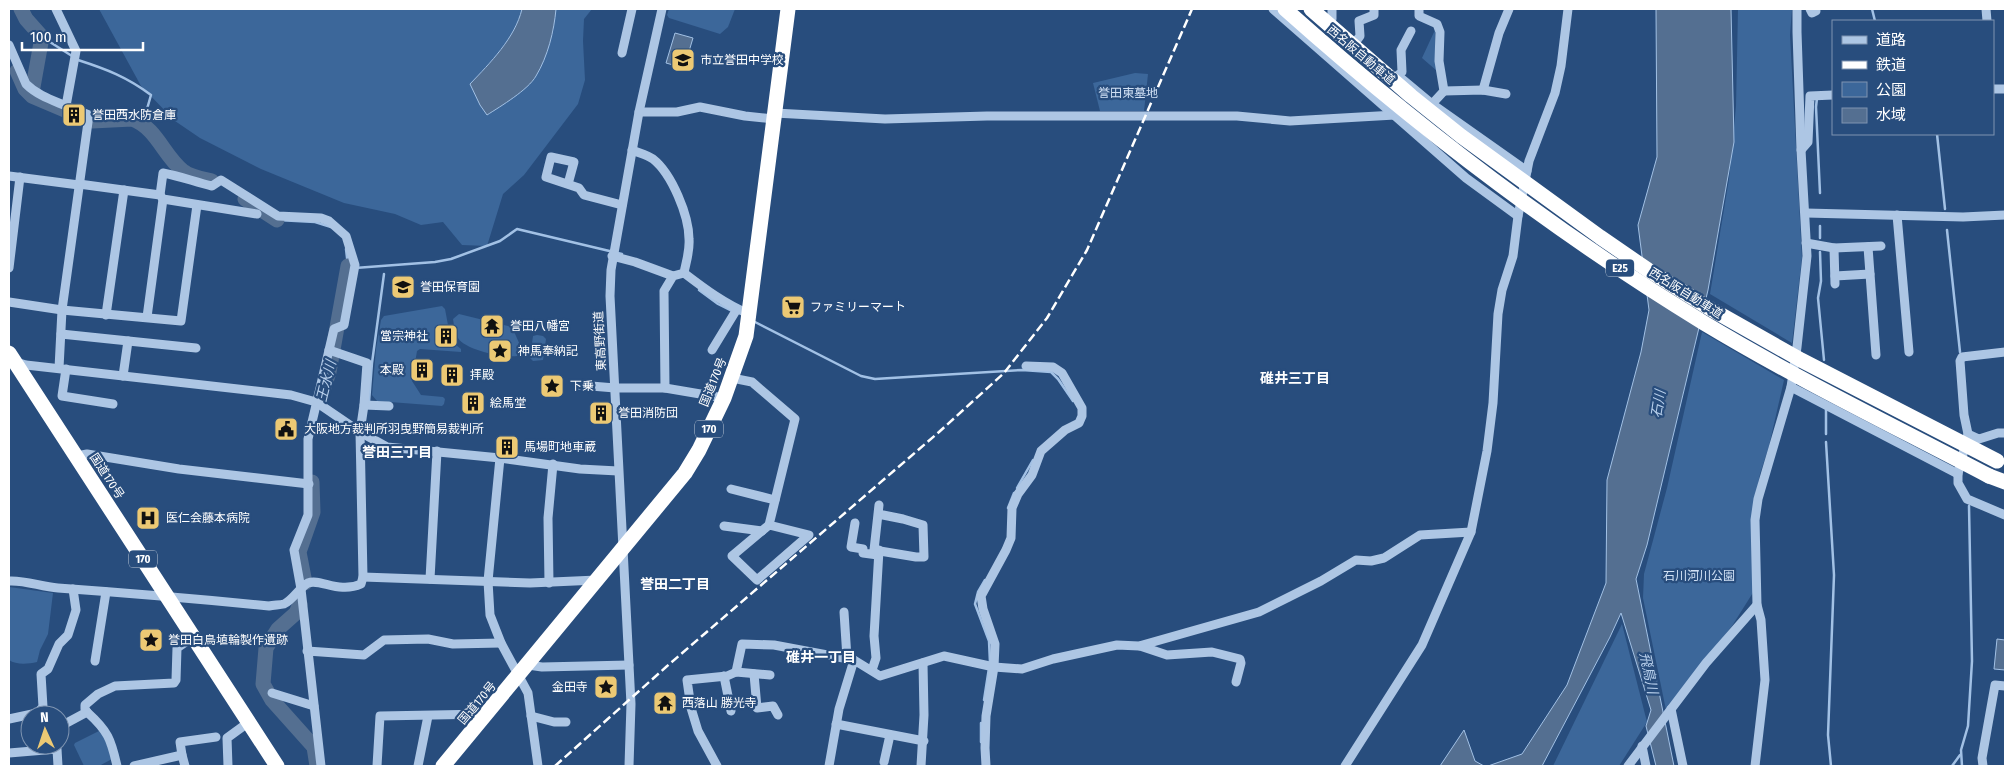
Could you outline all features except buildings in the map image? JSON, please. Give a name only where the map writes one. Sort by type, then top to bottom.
[{"type":"highway","name":"国道170号","points":[[443,766],[524,670],[685,472],[699,450],[724,398],[746,336],[743,311],[774,116],[788,9]]},
{"type":"highway","name":"西名阪自動車道","points":[[1286,9],[1330,49],[1452,148],[1514,195],[1645,286],[1802,379],[1989,476],[2005,482]]},
{"type":"highway","name":"西名阪自動車道","points":[[1311,9],[1411,96],[1461,136],[1592,232],[1648,270],[1709,308],[1801,360],[2001,462]]},
{"type":"highway","name":"国道170号","points":[[11,359],[77,456],[276,766]]},
{"type":"street","points":[[56,9],[76,51],[66,106]]},
{"type":"street","points":[[622,52],[632,9]]},
{"type":"street","name":"東高野街道","points":[[629,766],[630,677],[610,296],[613,253],[639,112],[662,9]]},
{"type":"street","points":[[1273,9],[1466,178],[1518,216]]},
{"type":"street","points":[[1320,9],[1432,104],[1527,171]]},
{"type":"street","points":[[1332,9],[1332,19]]},
{"type":"street","points":[[1357,40],[1360,36],[1359,21],[1374,15],[1374,9]]},
{"type":"street","points":[[1419,9],[1419,16],[1437,24],[1440,32],[1439,61],[1444,91]]},
{"type":"street","points":[[1483,90],[1499,33],[1508,9]]},
{"type":"street","points":[[1345,766],[1422,645],[1471,532],[1487,451],[1493,403],[1498,314],[1502,290],[1513,256],[1518,216],[1527,171],[1538,134],[1554,93],[1561,66],[1568,9]]},
{"type":"street","points":[[1755,766],[1765,680],[1761,620],[1757,605],[1755,520],[1758,499],[1790,387],[1801,316],[1806,243],[1806,213],[1801,150],[1798,9]]},
{"type":"street","points":[[1398,75],[1402,72],[1402,50],[1411,31]]},
{"type":"street","points":[[9,45],[26,84],[30,88],[42,96],[89,116],[62,310],[62,396],[113,404]]},
{"type":"street","points":[[639,112],[677,112],[700,107],[745,116],[885,119],[987,116],[1237,116],[1290,121],[1395,116],[1432,104],[1444,91],[1483,90],[1506,94]]},
{"type":"street","points":[[1801,150],[1808,142],[1810,96],[1832,95]]},
{"type":"street","points":[[632,150],[653,160],[663,169],[672,184],[688,226],[690,237],[684,273]]},
{"type":"street","points":[[147,317],[164,173],[181,176],[212,186],[221,180],[278,216],[321,218],[329,221],[346,236],[355,265],[344,325],[334,329],[332,351],[308,439],[308,515],[294,550],[301,589],[321,766]]},
{"type":"street","points":[[9,176],[124,190],[198,205],[256,214]]},
{"type":"street","points":[[9,268],[20,177]]},
{"type":"street","points":[[568,184],[578,188],[584,195],[622,205]]},
{"type":"street","points":[[106,314],[124,190]]},
{"type":"street","points":[[9,302],[62,310],[181,321],[198,205]]},
{"type":"street","points":[[1806,213],[2005,215]]},
{"type":"street","points":[[1898,215],[1909,352]]},
{"type":"street","points":[[1806,243],[1834,248],[1881,246]]},
{"type":"street","points":[[1868,246],[1876,355]]},
{"type":"street","points":[[1834,248],[1835,280],[1870,274]]},
{"type":"street","points":[[613,253],[673,276],[684,273]]},
{"type":"street","points":[[684,273],[716,297],[743,311],[712,350]]},
{"type":"street","points":[[664,388],[664,291],[673,276]]},
{"type":"street","points":[[61,334],[196,348]]},
{"type":"street","points":[[123,376],[128,341]]},
{"type":"street","points":[[9,581],[20,580],[55,588],[269,606],[285,604],[301,589],[314,582],[342,589],[352,588],[361,584],[364,577],[360,432],[367,363],[332,351]]},
{"type":"street","points":[[2005,352],[1962,357],[1960,361],[1964,416],[1968,434],[1958,474],[1958,483],[1967,499],[2005,515]]},
{"type":"street","points":[[11,359],[26,365],[291,395],[318,403],[360,432],[387,447],[553,464],[580,469],[618,471]]},
{"type":"street","points":[[986,766],[986,716],[994,666],[995,644],[983,609],[981,596],[1011,538],[1012,508],[1018,494],[1032,475],[1041,451],[1066,430],[1079,422],[1082,416],[1082,408],[1062,373],[1053,367],[1026,366]]},
{"type":"street","points":[[724,526],[766,528],[809,535],[757,580],[732,556],[766,528],[795,419],[752,382],[732,378]]},
{"type":"street","points":[[579,385],[615,388],[664,388],[724,398]]},
{"type":"street","points":[[1790,387],[1958,474]]},
{"type":"street","points":[[364,405],[389,406]]},
{"type":"street","points":[[1968,434],[1979,439],[1998,433],[2005,434]]},
{"type":"street","points":[[430,579],[437,451]]},
{"type":"street","points":[[77,456],[87,454],[180,469],[309,484]]},
{"type":"street","points":[[500,458],[488,581],[490,615],[501,643],[524,670],[538,766]]},
{"type":"street","points":[[549,583],[548,518],[553,464]]},
{"type":"street","points":[[730,489],[775,500]]},
{"type":"street","points":[[855,523],[851,547],[863,549],[863,553],[879,553],[916,558],[924,557],[923,526],[878,510],[874,550],[879,553]]},
{"type":"street","points":[[1139,646],[1259,612],[1321,581],[1356,560],[1371,561],[1384,558],[1420,535],[1471,532]]},
{"type":"street","points":[[872,670],[876,658],[874,636],[879,553]]},
{"type":"street","points":[[364,577],[549,583],[597,580]]},
{"type":"street","points":[[9,719],[36,712],[43,707],[41,674],[48,670],[60,644],[68,635],[76,610],[73,589]]},
{"type":"street","points":[[95,662],[106,592]]},
{"type":"street","points":[[1628,766],[1706,663],[1757,605]]},
{"type":"street","points":[[829,766],[836,724],[851,659],[844,612]]},
{"type":"street","points":[[117,766],[113,749],[104,728],[87,712],[85,705],[98,694],[115,686],[174,683],[176,680],[177,648],[193,637]]},
{"type":"street","points":[[307,651],[364,655],[384,640],[428,639],[452,644],[501,643]]},
{"type":"street","points":[[736,672],[742,644],[774,645],[793,650],[851,659],[880,676],[944,656],[994,666],[1022,669],[1053,659],[1117,644],[1139,646],[1167,655],[1212,652],[1240,660],[1241,664],[1236,682]]},
{"type":"street","points":[[921,766],[924,740],[923,663]]},
{"type":"street","points":[[524,670],[542,667],[629,665]]},
{"type":"street","points":[[717,766],[698,731],[691,708],[688,680],[724,676],[736,672],[770,675]]},
{"type":"street","points":[[754,674],[756,708],[773,706],[778,715]]},
{"type":"street","points":[[724,676],[731,711]]},
{"type":"street","points":[[1983,766],[1982,758],[1995,685],[2005,686]]},
{"type":"street","points":[[272,694],[314,706]]},
{"type":"street","points":[[70,721],[87,712]]},
{"type":"street","points":[[1668,712],[1683,766]]},
{"type":"street","points":[[377,766],[380,716],[487,714]]},
{"type":"street","points":[[418,766],[428,716]]},
{"type":"street","points":[[531,716],[554,722],[566,722]]},
{"type":"street","points":[[228,766],[227,738],[249,722]]},
{"type":"street","points":[[836,724],[924,740]]},
{"type":"street","points":[[884,762],[890,735]]},
{"type":"street","points":[[185,766],[180,742],[216,737]]},
{"type":"street","points":[[1642,746],[1646,766]]},
{"type":"street","points":[[9,753],[57,749],[58,766]]},
{"type":"street","points":[[134,766],[151,764],[182,756]]},
{"type":"green space","points":[[99,9],[522,9],[514,30],[508,39],[470,84],[553,33],[556,9],[592,9],[584,19],[585,80],[578,104],[524,175],[503,194],[487,246],[462,245],[443,222],[421,225],[395,214],[344,203],[261,169],[200,138],[175,121],[141,86]]},
{"type":"green space","points":[[669,9],[735,9],[728,27],[720,34],[669,18],[667,15]]},
{"type":"green space","points":[[1738,9],[1792,9],[1790,35],[1802,258],[1792,343],[1710,294],[1729,179],[1736,106]]},
{"type":"green space","points":[[1435,30],[1435,54],[1437,71],[1422,58]]},
{"type":"green space","name":"誉田東墓地","points":[[1135,73],[1148,74],[1144,111],[1100,111],[1093,83]]},
{"type":"green space","points":[[442,306],[445,309],[451,341],[461,349],[461,352],[420,349],[417,351],[412,381],[421,395],[443,397],[445,399],[444,404],[442,406],[377,401],[372,395],[376,349],[381,320],[384,316]]},
{"type":"green space","points":[[459,314],[512,327],[520,345],[517,356],[503,356],[485,352],[462,342],[456,334],[453,319]]},
{"type":"green space","name":"石川河川公園","points":[[1702,332],[1784,380],[1769,446],[1760,474],[1753,511],[1754,591],[1732,626],[1666,710],[1643,598],[1644,574],[1667,488]]},
{"type":"green space","points":[[533,336],[543,336],[546,339],[543,360],[533,361],[530,358]]},
{"type":"green space","points":[[9,587],[53,593],[48,634],[40,650],[37,662],[22,664],[9,660]]},
{"type":"green space","points":[[1622,624],[1647,722],[1619,766],[1553,766]]},
{"type":"green space","points":[[102,731],[112,759],[99,766],[84,766],[74,745]]},
{"type":"water","points":[[522,9],[556,9],[554,26],[547,52],[536,76],[527,87],[487,115],[470,84],[508,40],[519,20]]},
{"type":"water","points":[[1656,9],[1731,9],[1734,142],[1708,290],[1647,545],[1636,579],[1674,766],[1656,766],[1646,726],[1651,710],[1621,613],[1542,766],[1488,766],[1522,754],[1567,685],[1606,583],[1607,480],[1641,352],[1649,310],[1638,225],[1657,157]]},
{"type":"water","points":[[675,33],[693,38],[684,68],[666,63]]},
{"type":"water","points":[[1997,639],[2005,640],[2005,670],[1994,669]]},
{"type":"water","points":[[1464,730],[1475,761],[1484,766],[1440,766]]},
{"type":"waterway","points":[[21,9],[26,19],[42,37],[33,87]]},
{"type":"waterway","points":[[1872,9],[1875,20]]},
{"type":"waterway","points":[[42,37],[72,56]]},
{"type":"waterway","points":[[78,60],[116,74],[151,95],[145,116]]},
{"type":"waterway","name":"王水川","points":[[17,71],[25,89],[32,96],[65,110]]},
{"type":"waterway","points":[[1817,98],[1820,193]]},
{"type":"waterway","name":"王水川","points":[[92,121],[132,119],[141,123],[154,135],[176,165],[183,171],[212,181]]},
{"type":"waterway","points":[[1937,135],[1945,209]]},
{"type":"waterway","name":"王水川","points":[[245,199],[277,220]]},
{"type":"waterway","points":[[277,220],[315,222],[331,227]]},
{"type":"waterway","points":[[1820,226],[1820,238]]},
{"type":"waterway","points":[[346,249],[348,266],[355,268],[435,262],[451,259],[500,241],[517,229],[622,254]]},
{"type":"waterway","points":[[1947,230],[1960,352]]},
{"type":"waterway","points":[[1820,252],[1821,281],[1818,298],[1824,360]]},
{"type":"waterway","name":"王水川","points":[[320,400],[329,372],[348,266]]},
{"type":"waterway","points":[[369,402],[372,363],[384,274]]},
{"type":"waterway","points":[[699,290],[718,304],[732,311]]},
{"type":"waterway","points":[[755,322],[861,376],[875,379],[1022,370],[1051,372],[1073,401]]},
{"type":"waterway","points":[[1826,408],[1826,434]]},
{"type":"waterway","points":[[1826,442],[1834,575],[1828,735],[1831,766]]},
{"type":"waterway","points":[[1017,488],[1033,460]]},
{"type":"waterway","name":"王水川","points":[[305,583],[299,552],[313,512],[312,482]]},
{"type":"waterway","points":[[1008,508],[1014,493]]},
{"type":"waterway","points":[[1962,766],[1961,750],[1968,726],[1972,661],[1969,506]]},
{"type":"waterway","points":[[985,580],[978,592],[975,604],[989,641],[990,663]]},
{"type":"waterway","name":"王水川","points":[[300,604],[296,613],[278,629],[266,648],[263,684],[272,700],[314,747],[317,766]]},
{"type":"waterway","points":[[984,700],[989,668]]},
{"type":"waterway","points":[[981,723],[981,742]]},
{"type":"waterway","points":[[1952,766],[1960,755]]},
{"type":"railway","points":[[555,766],[666,667],[939,432],[1004,373],[1047,318],[1087,250],[1192,9]]},
{"type":"place","name":"市立誉田中学校","points":[[683,60]]},
{"type":"place","name":"誉田西水防倉庫","points":[[74,115]]},
{"type":"place","name":"誉田保育園","points":[[403,287]]},
{"type":"place","name":"ファミリーマート","points":[[793,307]]},
{"type":"place","name":"誉田八幡宮","points":[[492,326]]},
{"type":"place","name":"當宗神社","points":[[446,336]]},
{"type":"place","name":"神馬奉納記","points":[[500,351]]},
{"type":"place","name":"本殿","points":[[422,370]]},
{"type":"place","name":"拝殿","points":[[452,375]]},
{"type":"place","name":"下乗","points":[[552,386]]},
{"type":"place","name":"絵馬堂","points":[[473,403]]},
{"type":"place","name":"誉田消防団","points":[[601,413]]},
{"type":"place","name":"大阪地方裁判所羽曳野簡易裁判所","points":[[286,429]]},
{"type":"place","name":"馬場町地車蔵","points":[[507,447]]},
{"type":"place","name":"医仁会藤本病院","points":[[148,518]]},
{"type":"place","name":"誉田白鳥埴輪製作遺跡","points":[[151,640]]},
{"type":"place","name":"金田寺","points":[[606,687]]},
{"type":"place","name":"西落山 勝光寺","points":[[665,703]]},
{"type":"district","name":"碓井三丁目","points":[[1295,378]]},
{"type":"district","name":"誉田三丁目","points":[[397,452]]},
{"type":"district","name":"誉田二丁目","points":[[675,584]]},
{"type":"district","name":"碓井一丁目","points":[[821,657]]},
{"type":"water label","name":"石川","points":[[1658,404]]},
{"type":"water label","name":"飛鳥川","points":[[1649,673]]}]
